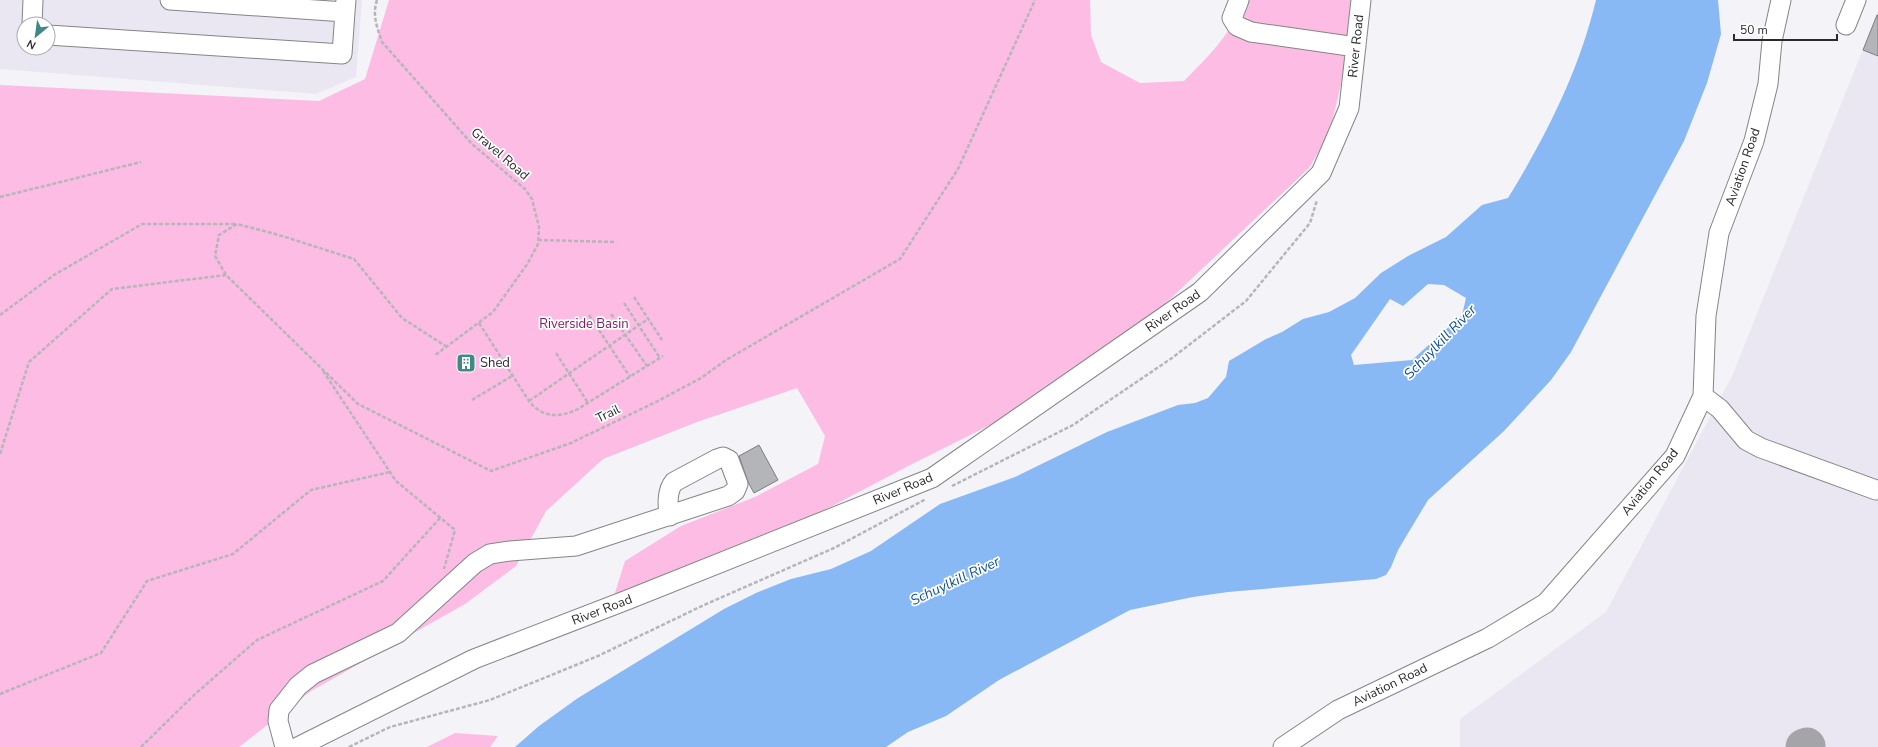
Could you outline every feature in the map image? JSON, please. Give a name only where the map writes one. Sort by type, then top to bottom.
[{"type":"street","points":[[32,16],[33,0]]},
{"type":"street","points":[[56,36],[342,54],[346,6],[170,0]]},
{"type":"street","points":[[1238,0],[1232,18],[1237,26],[1251,32],[1356,47]]},
{"type":"street","name":"River Road","points":[[298,747],[474,659],[627,600],[932,478],[1200,292],[1320,173],[1349,108],[1361,0]]},
{"type":"street","name":"Aviation Road","points":[[1283,747],[1338,710],[1488,638],[1546,603],[1675,456],[1703,396],[1706,316],[1719,233],[1754,141],[1768,84],[1772,41],[1781,0]]},
{"type":"street","points":[[1846,25],[1856,0]]},
{"type":"street","points":[[1703,396],[1720,408],[1746,440],[1761,448],[1876,490]]},
{"type":"street","points":[[286,747],[278,721],[279,710],[298,686],[313,674],[398,633],[475,563],[490,554],[576,546],[670,516]]},
{"type":"path","name":"Gravel Road","points":[[377,0],[374,9],[375,21],[382,42],[472,144],[525,189],[532,199],[536,213],[539,235],[538,240],[528,263],[510,290],[493,312],[434,356]]},
{"type":"path","name":"Trail","points":[[319,366],[358,404],[491,471],[571,443],[668,395],[701,378],[726,360],[900,259],[958,169],[1035,0]]},
{"type":"path","points":[[0,197],[141,162]]},
{"type":"path","points":[[0,315],[54,275],[142,224],[236,224],[279,235],[354,259],[402,318],[447,347]]},
{"type":"path","points":[[236,224],[219,236],[215,256],[226,275],[319,366],[396,481],[455,530],[436,599]]},
{"type":"path","points":[[538,240],[615,242]]},
{"type":"path","points":[[0,454],[29,362],[112,289],[226,275]]},
{"type":"path","points":[[634,298],[662,340]]},
{"type":"path","points":[[478,323],[534,407],[544,414],[557,416],[571,412],[588,403],[662,357],[638,325],[624,303]]},
{"type":"path","points":[[611,314],[647,366]]},
{"type":"path","points":[[588,315],[630,377]]},
{"type":"path","points":[[529,401],[648,319]]},
{"type":"path","points":[[556,354],[588,403]]},
{"type":"path","points":[[472,400],[512,376]]},
{"type":"path","points":[[0,694],[101,653],[147,582],[233,554],[311,490],[390,472]]},
{"type":"path","points":[[141,747],[194,695],[257,640],[383,581],[440,518]]},
{"type":"shaded area","points":[[0,0],[362,0],[356,77],[316,94],[0,69]]},
{"type":"shaded area","points":[[1878,12],[1878,747],[1460,747],[1460,719],[1606,612],[1732,376]]},
{"type":"green space","name":"Riverside Basin","points":[[389,0],[1090,0],[1091,35],[1101,62],[1140,83],[1184,81],[1219,44],[1233,23],[1244,0],[1355,0],[1356,21],[1329,134],[1309,168],[1119,347],[1020,410],[910,465],[800,523],[614,596],[625,561],[681,526],[755,497],[818,464],[825,436],[797,388],[697,422],[603,459],[546,511],[516,566],[465,604],[311,691],[239,747],[0,747],[0,85],[319,101],[365,79]]},
{"type":"green space","points":[[455,733],[498,736],[490,747],[427,747]]},
{"type":"water","name":"Schuylkill River","points":[[1596,0],[1718,0],[1721,34],[1707,83],[1684,141],[1571,352],[1551,380],[1504,431],[1428,500],[1398,550],[1386,575],[1376,579],[1228,592],[1193,597],[1130,610],[999,680],[946,716],[908,732],[886,747],[515,747],[539,726],[578,698],[724,609],[756,593],[791,579],[831,569],[871,551],[940,504],[1015,477],[1107,432],[1178,405],[1195,403],[1208,398],[1226,377],[1229,361],[1303,319],[1329,312],[1355,298],[1381,273],[1408,256],[1446,237],[1482,205],[1508,198],[1548,127],[1560,102],[1571,78],[1589,26]],"holes":[[[1428,284],[1444,285],[1466,298],[1462,315],[1412,360],[1354,365],[1351,355],[1390,299],[1403,306]]]},
{"type":"building","points":[[1878,15],[1878,56],[1863,50]]},
{"type":"building","points":[[759,445],[778,480],[754,493],[748,482],[739,456]]},
{"type":"place","name":"Shed","points":[[466,363]]}]
